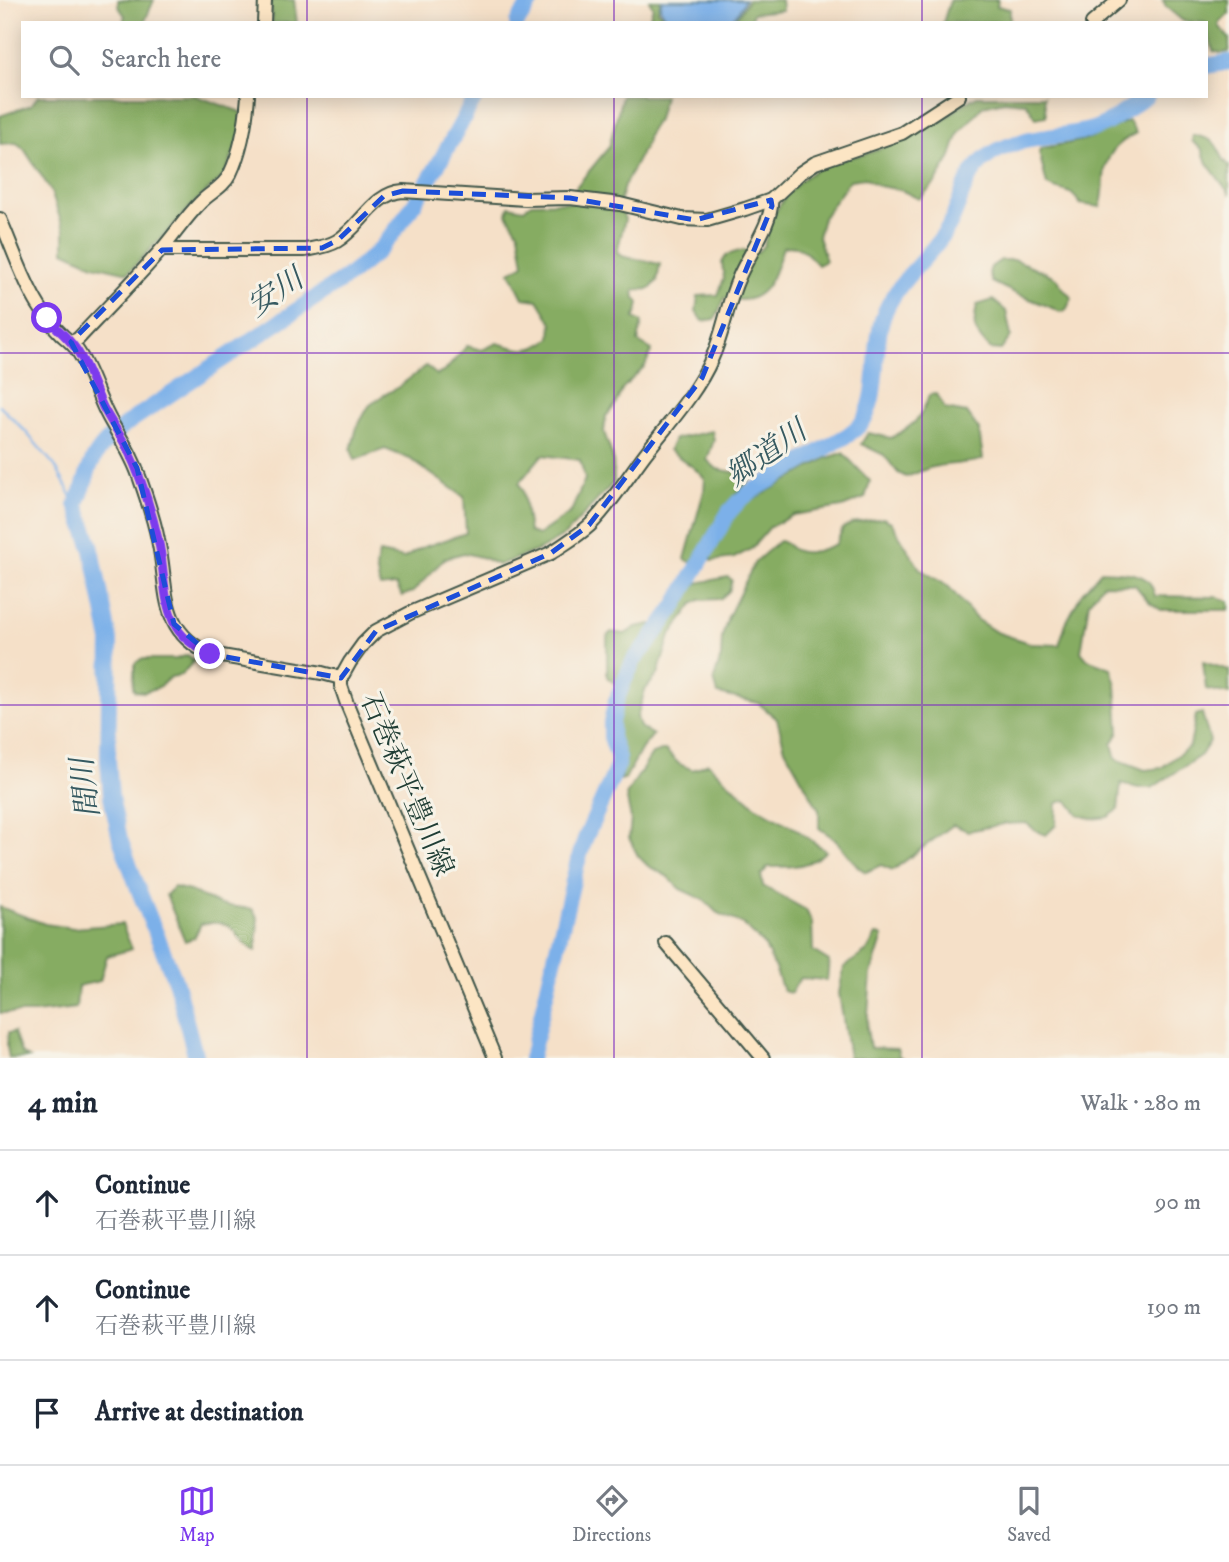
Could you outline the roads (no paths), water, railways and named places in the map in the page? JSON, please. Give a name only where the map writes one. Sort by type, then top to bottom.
[{"type":"street","points":[[264,21],[265,0]]},
{"type":"street","points":[[1094,21],[1119,0]]},
{"type":"street","points":[[0,219],[38,304],[55,327],[71,342],[78,339],[162,250],[200,203],[215,192],[230,175],[246,127],[248,98]]},
{"type":"street","points":[[162,250],[322,248],[338,240],[384,196],[394,191],[570,198],[707,220],[771,200],[815,163],[902,133],[956,98]]},
{"type":"street","points":[[341,678],[356,653],[376,631],[410,613],[551,553],[589,525],[608,505],[702,378],[720,340],[739,276],[767,222],[771,200]]},
{"type":"street","name":"石巻萩平豊川線","points":[[71,342],[137,468],[158,539],[167,605],[174,624],[183,636],[210,654],[341,678],[347,704],[495,1058]]},
{"type":"street","points":[[666,943],[763,1058]]},
{"type":"water","points":[[662,0],[745,0],[731,21],[670,21],[660,8]]},
{"type":"waterway","name":"安川","points":[[518,21],[532,0]]},
{"type":"waterway","name":"郷道川","points":[[1208,66],[1229,62]]},
{"type":"waterway","name":"安川","points":[[196,1058],[176,983],[120,839],[111,797],[108,760],[110,641],[91,545],[76,504],[95,456],[118,431],[348,276],[381,248],[421,194],[475,98]]},
{"type":"waterway","name":"郷道川","points":[[531,1058],[577,864],[585,839],[617,767],[618,758],[611,737],[611,722],[616,701],[634,660],[675,606],[729,512],[739,501],[848,435],[867,415],[874,389],[880,329],[889,303],[905,279],[943,235],[968,180],[979,165],[1010,145],[1093,129],[1114,119],[1144,98]]},
{"type":"waterway","points":[[0,406],[55,466],[76,504]]},
{"type":"water label","name":"間川","points":[[85,788]]}]
